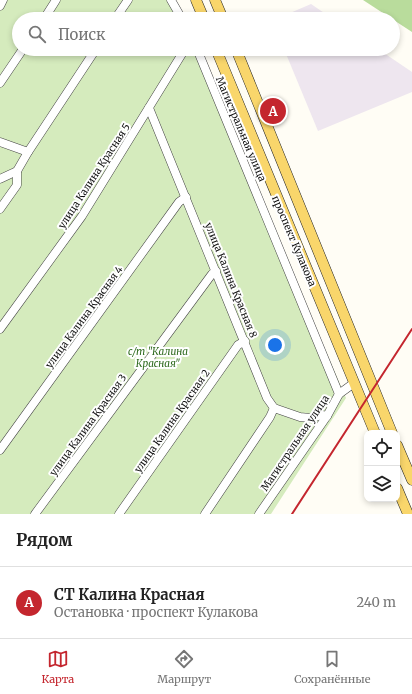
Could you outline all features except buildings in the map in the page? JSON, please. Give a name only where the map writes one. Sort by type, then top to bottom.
[{"type":"main road","points":[[196,0],[201,12]]},
{"type":"main road","points":[[215,0],[220,12]]},
{"type":"main road","name":"проспект Кулакова","points":[[219,56],[373,430]]},
{"type":"main road","name":"проспект Кулакова","points":[[239,56],[391,430]]},
{"type":"main road","points":[[400,452],[412,480]]},
{"type":"main road","points":[[400,495],[408,514]]},
{"type":"street","points":[[0,6],[3,0]]},
{"type":"street","points":[[48,12],[56,0]]},
{"type":"street","points":[[120,12],[128,0]]},
{"type":"street","points":[[171,0],[178,12]]},
{"type":"street","points":[[0,83],[18,56]]},
{"type":"street","points":[[0,209],[17,185],[17,171],[28,152],[91,56]]},
{"type":"street","name":"улица Калина Красная 5","points":[[0,329],[82,216],[181,56]]},
{"type":"street","name":"Магистральная улица","points":[[200,56],[339,394],[327,416],[259,514]]},
{"type":"street","name":"улица Калина Красная 8","points":[[150,108],[267,398],[274,408]]},
{"type":"street","points":[[0,142],[28,152]]},
{"type":"street","points":[[0,180],[17,171]]},
{"type":"street","name":"улица Калина Красная 4","points":[[0,450],[180,202],[186,197]]},
{"type":"street","name":"улица Калина Красная 3","points":[[34,514],[212,274],[216,271]]},
{"type":"street","name":"улица Калина Красная 2","points":[[119,514],[238,345],[245,341]]},
{"type":"street","points":[[339,394],[354,383]]},
{"type":"street","points":[[205,514],[270,417],[274,408],[300,417],[310,418],[322,415],[327,416]]},
{"type":"shaded area","points":[[311,4],[323,12],[292,12]]},
{"type":"shaded area","points":[[287,56],[388,56],[412,72],[412,92],[318,131]]},
{"type":"green space","name":"с/т \"Калина Красная\"","points":[[0,0],[174,0],[179,12],[12,12],[12,56],[198,56],[346,398],[271,514],[0,514]]},
{"type":"green space","points":[[363,0],[412,0],[412,32],[400,24],[400,12],[381,12]]},
{"type":"railway","points":[[292,514],[412,329]]},
{"type":"place","name":"СТ Калина Красная","points":[[273,111]]}]
